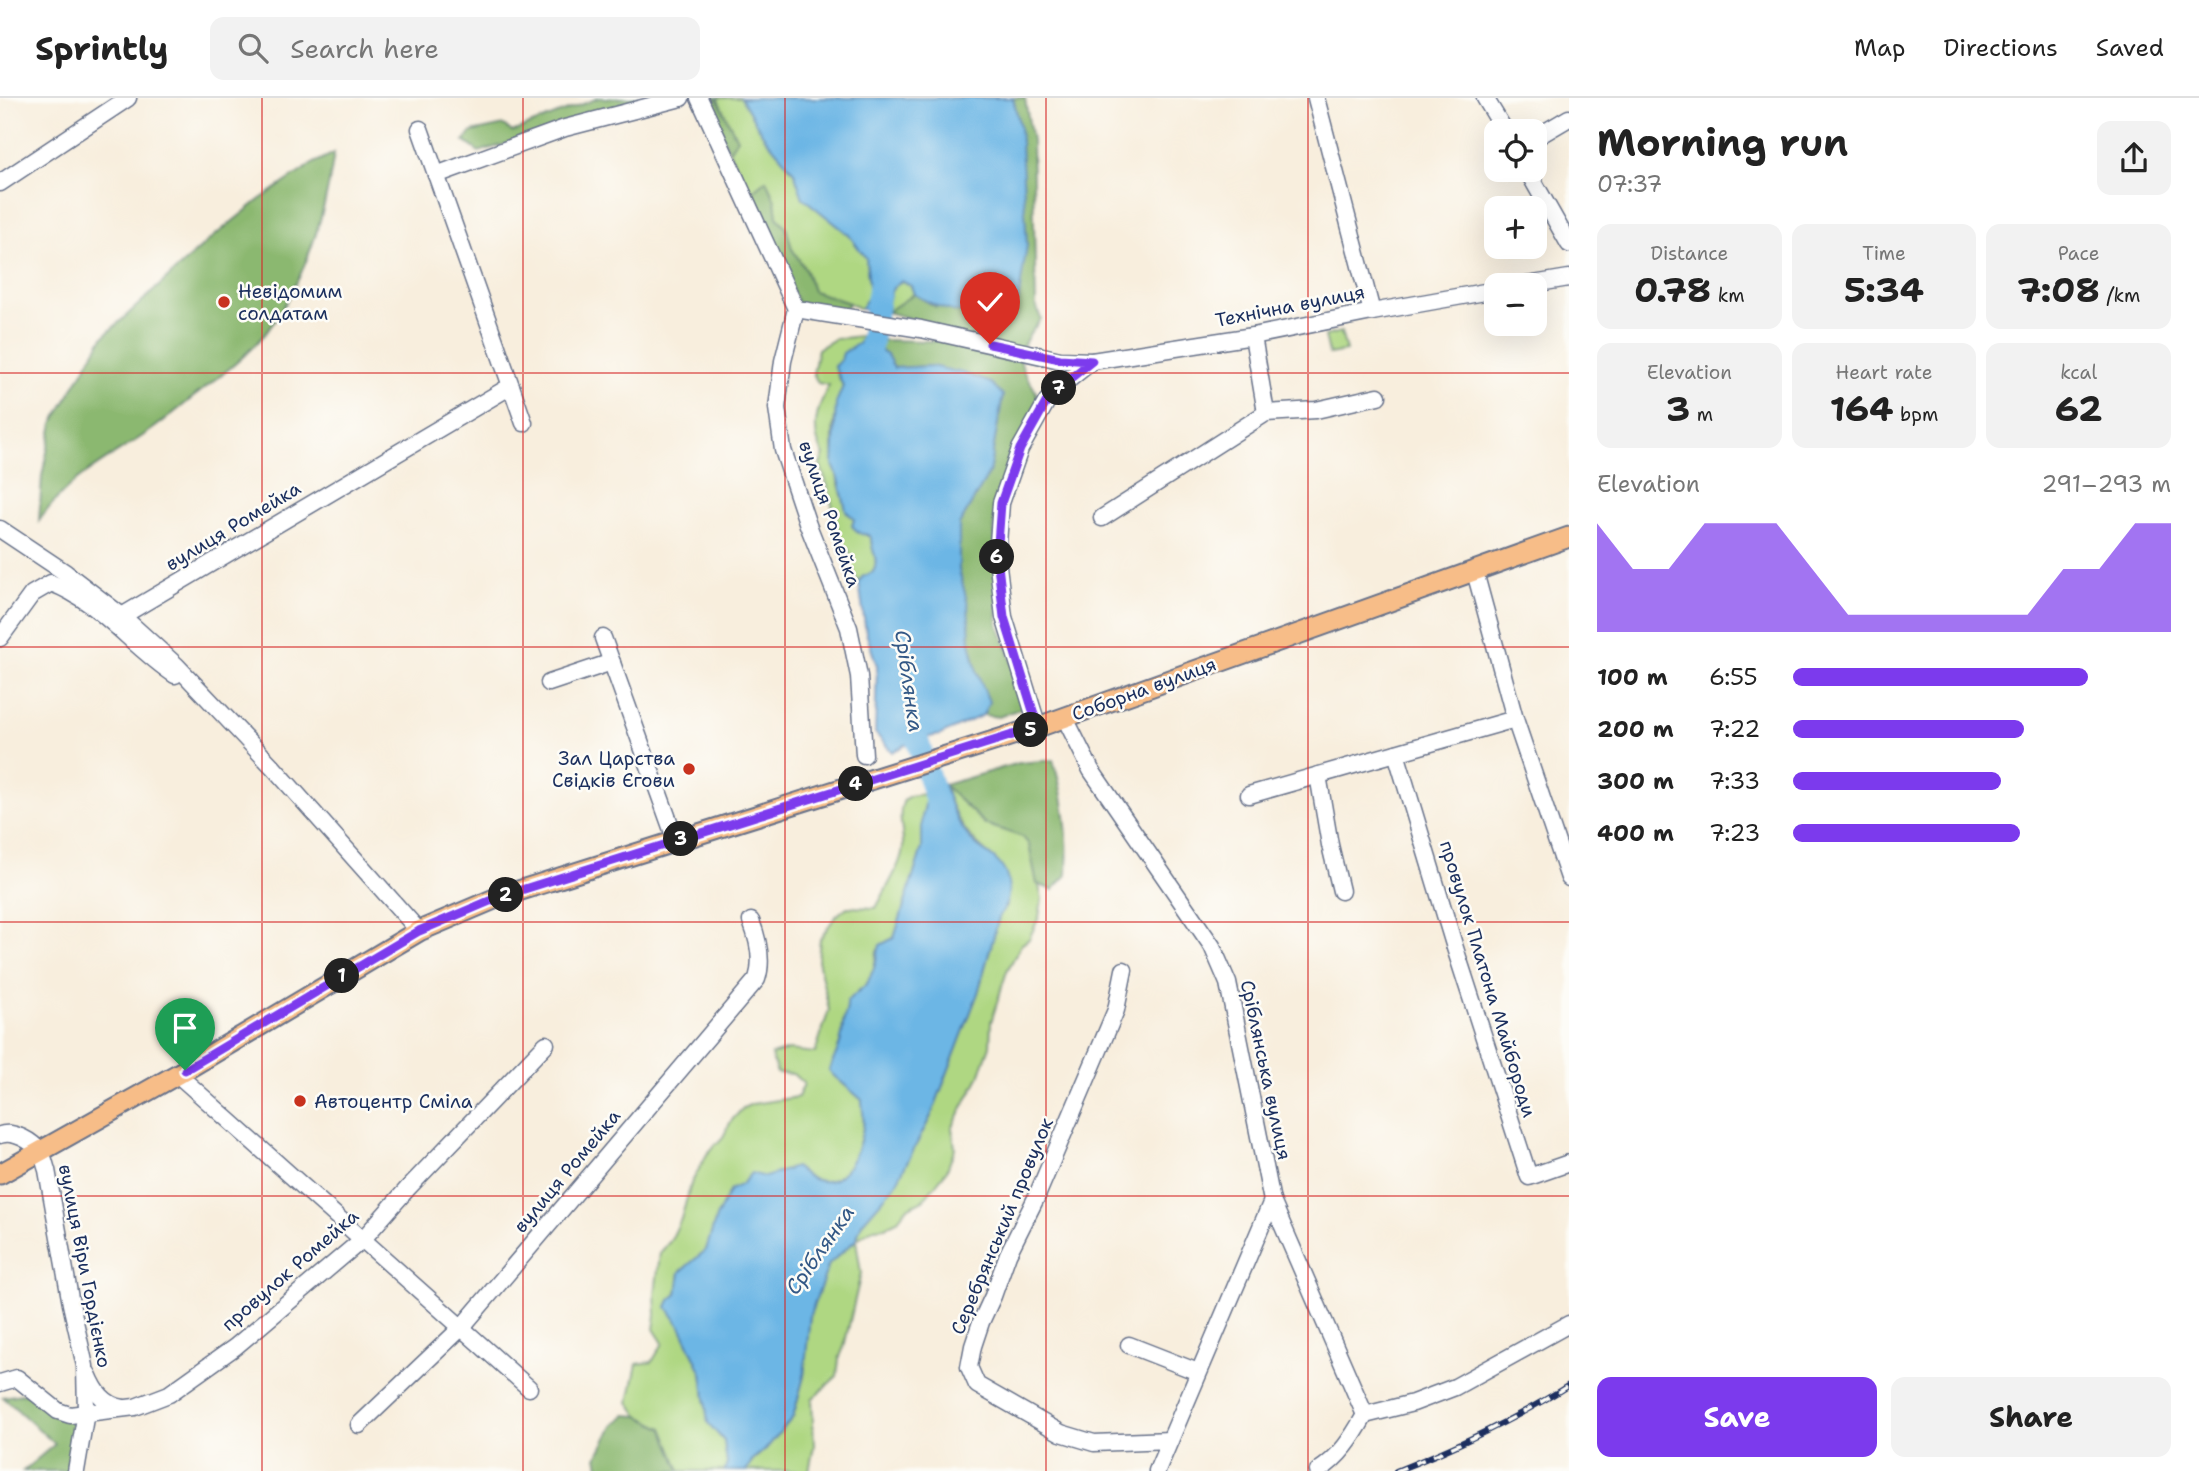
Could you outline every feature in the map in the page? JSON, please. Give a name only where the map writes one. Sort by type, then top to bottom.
[{"type":"main road","name":"Соборна вулиця","points":[[0,1174],[177,1074],[419,931],[499,897],[1065,718],[1569,537]]},
{"type":"street","points":[[0,183],[128,98]]},
{"type":"street","points":[[436,175],[565,128],[681,98]]},
{"type":"street","points":[[699,98],[796,309]]},
{"type":"street","points":[[1316,98],[1371,312]]},
{"type":"street","points":[[1485,98],[1498,119]]},
{"type":"street","points":[[1547,131],[1569,118]]},
{"type":"street","points":[[420,129],[524,423]]},
{"type":"street","points":[[1534,182],[1569,244]]},
{"type":"street","points":[[1547,282],[1569,278]]},
{"type":"street","name":"Технічна вулиця","points":[[796,309],[921,328],[1060,359],[1092,361],[1253,336],[1484,292]]},
{"type":"street","name":"вулиця Ромейка","points":[[796,309],[783,361],[777,408],[783,450],[808,525],[849,628],[859,676],[864,755]]},
{"type":"street","points":[[1253,336],[1266,413]]},
{"type":"street","name":"Технічна вулиця","points":[[1038,727],[1004,617],[997,557],[1001,503],[1020,449],[1047,401],[1092,361]]},
{"type":"street","name":"вулиця Ромейка","points":[[122,616],[511,386]]},
{"type":"street","points":[[1102,518],[1266,413],[1316,410],[1378,396]]},
{"type":"street","points":[[0,529],[122,616],[177,666],[273,767],[419,931]]},
{"type":"street","points":[[1475,572],[1515,719],[1569,878]]},
{"type":"street","points":[[0,638],[32,594],[51,583],[69,590],[156,663],[201,691]]},
{"type":"street","points":[[603,638],[676,841]]},
{"type":"street","points":[[549,683],[612,662]]},
{"type":"street","name":"Сріблянська вулиця","points":[[1065,718],[1091,770],[1212,946],[1228,983],[1272,1201],[1365,1415]]},
{"type":"street","points":[[1249,795],[1515,719]]},
{"type":"street","name":"провулок Платона Майбороди","points":[[1396,753],[1529,1177],[1569,1163]]},
{"type":"street","points":[[1318,775],[1341,891]]},
{"type":"street","name":"вулиця Ромейка","points":[[359,1425],[461,1328],[757,979],[761,968],[756,932],[751,921]]},
{"type":"street","name":"Серебрянський провулок","points":[[1124,970],[1116,1010],[1037,1198],[1008,1254],[981,1322],[970,1367],[977,1385],[1061,1433],[1094,1443],[1170,1440]]},
{"type":"street","name":"провулок Ромейка","points":[[0,1383],[17,1378],[58,1410],[70,1415],[135,1407],[169,1394],[235,1347],[363,1239],[546,1044]]},
{"type":"street","points":[[177,1074],[529,1388]]},
{"type":"street","points":[[0,1135],[16,1134],[41,1152]]},
{"type":"street","name":"вулиця Віри Гордієнко","points":[[41,1152],[47,1170],[85,1366],[86,1412],[76,1471]]},
{"type":"street","points":[[1157,1471],[1272,1201]]},
{"type":"street","points":[[1318,1471],[1331,1463],[1349,1443],[1365,1415],[1413,1403],[1455,1387],[1569,1324]]},
{"type":"street","points":[[1129,1345],[1198,1372]]},
{"type":"street","points":[[85,1366],[99,1396],[116,1407],[123,1408]]},
{"type":"green space","points":[[598,98],[660,98],[479,152],[464,141],[472,132],[504,125],[512,132]]},
{"type":"green space","points":[[705,98],[717,98],[737,139],[729,151]]},
{"type":"green space","points":[[717,98],[741,98],[763,135],[794,172],[803,198],[848,234],[866,258],[870,295],[860,309],[813,291],[805,269],[792,249],[786,227],[777,217],[775,200],[766,180],[749,194],[729,151],[726,118]]},
{"type":"green space","points":[[1013,98],[1025,98],[1032,141],[1036,305],[1041,319],[1028,336],[1021,355],[1023,369],[1038,399],[994,516],[998,624],[1009,652],[1022,708],[999,717],[983,715],[989,702],[977,672],[970,642],[967,603],[959,570],[959,525],[989,473],[1003,395],[931,366],[894,368],[879,346],[881,340],[933,341],[927,323],[887,312],[914,294],[936,307],[1020,127]]},
{"type":"green space","points":[[334,153],[321,216],[308,256],[291,295],[272,325],[242,358],[219,377],[150,431],[77,480],[39,521],[42,476],[53,423],[103,337],[208,241],[259,200],[312,164]]},
{"type":"green space","points":[[766,180],[775,200],[777,217],[786,227],[792,249],[805,269],[813,291],[849,303],[843,313],[799,305],[749,194]]},
{"type":"green space","points":[[902,281],[911,286],[914,294],[887,312],[892,289]]},
{"type":"green space","points":[[1341,332],[1346,351],[1329,354],[1325,336]]},
{"type":"green space","points":[[861,336],[837,374],[843,386],[833,428],[833,453],[847,511],[854,519],[852,526],[859,533],[871,538],[875,560],[873,573],[862,577],[859,583],[849,566],[850,552],[842,543],[820,464],[824,455],[817,438],[816,420],[829,385],[818,383],[813,373],[818,349],[835,339]]},
{"type":"green space","points":[[1053,760],[1067,831],[1067,875],[1053,890],[1037,884],[1029,845],[1023,837],[985,824],[944,785],[1019,763]]},
{"type":"green space","points":[[944,785],[985,824],[1023,837],[1029,844],[1042,899],[1039,917],[1029,939],[1021,945],[1007,971],[991,1022],[990,1046],[978,1079],[952,1128],[955,1148],[947,1170],[923,1200],[907,1208],[897,1221],[885,1227],[874,1228],[856,1240],[862,1223],[896,1184],[931,1116],[978,993],[999,917],[1006,906],[995,859],[963,826],[952,808]]},
{"type":"green space","points":[[928,793],[922,817],[922,848],[894,938],[877,951],[867,984],[856,993],[843,1022],[842,1039],[830,1070],[862,1100],[864,1125],[854,1157],[848,1167],[833,1179],[813,1179],[795,1167],[730,1190],[716,1218],[706,1250],[680,1272],[677,1294],[667,1307],[680,1326],[702,1373],[708,1423],[724,1441],[727,1463],[725,1471],[680,1471],[663,1428],[639,1416],[629,1402],[637,1364],[652,1362],[663,1343],[654,1329],[660,1253],[671,1240],[681,1219],[691,1184],[707,1154],[723,1137],[731,1121],[743,1108],[752,1104],[798,1097],[804,1084],[793,1074],[777,1073],[771,1055],[789,1050],[815,1053],[829,1010],[818,960],[820,939],[835,917],[847,907],[876,908],[902,854],[903,802],[910,796]]},
{"type":"green space","points":[[856,1240],[861,1273],[837,1376],[812,1399],[814,1446],[809,1471],[746,1471],[793,1417],[804,1376],[810,1315],[829,1264]]},
{"type":"green space","points":[[34,1392],[78,1415],[76,1471],[23,1471],[55,1444],[3,1397]]},
{"type":"green space","points":[[625,1415],[639,1416],[663,1428],[680,1471],[600,1471],[597,1457],[613,1426]]},
{"type":"water","points":[[741,98],[1013,98],[1020,127],[1027,245],[1018,302],[975,311],[954,311],[914,294],[911,286],[902,281],[892,289],[887,312],[860,309],[870,295],[866,258],[848,234],[803,198],[794,172],[763,135]]},
{"type":"water","points":[[867,335],[881,340],[879,346],[894,368],[931,366],[963,373],[991,383],[1003,395],[989,473],[959,525],[959,570],[968,605],[970,642],[977,672],[989,702],[983,715],[940,735],[917,739],[892,752],[875,733],[877,666],[866,633],[859,583],[862,577],[873,572],[875,555],[871,538],[859,533],[852,526],[854,519],[846,511],[833,465],[836,403],[843,386],[834,366],[841,360],[843,353]]},
{"type":"water","points":[[944,785],[963,829],[975,844],[1001,865],[1008,879],[1008,895],[999,917],[978,993],[931,1116],[896,1184],[862,1223],[856,1240],[829,1264],[810,1315],[804,1376],[793,1417],[765,1450],[753,1459],[746,1471],[725,1471],[727,1463],[724,1441],[708,1423],[702,1373],[680,1326],[667,1307],[677,1294],[680,1272],[706,1250],[716,1218],[730,1190],[742,1184],[751,1173],[765,1177],[795,1167],[811,1178],[824,1181],[841,1174],[854,1157],[864,1125],[862,1100],[829,1070],[840,1042],[847,1001],[867,984],[880,945],[894,938],[922,848],[922,817],[928,793]]},
{"type":"waterway","name":"Сріблянка","points":[[870,367],[869,356],[881,280]]},
{"type":"waterway","name":"Сріблянка","points":[[914,710],[917,739],[942,819]]},
{"type":"railway","points":[[1396,1471],[1484,1432],[1569,1385]]},
{"type":"place","name":"Невідомим солдатам","points":[[224,302]]},
{"type":"place","name":"Зал Царства Свідків Єгови","points":[[689,769]]},
{"type":"place","name":"Автоцентр Сміла","points":[[300,1101]]},
{"type":"route","points":[[185,1070],[419,931],[499,897],[1038,727],[1004,617],[997,557],[1001,503],[1020,449],[1047,401],[1092,361],[1060,359],[990,344]]}]
